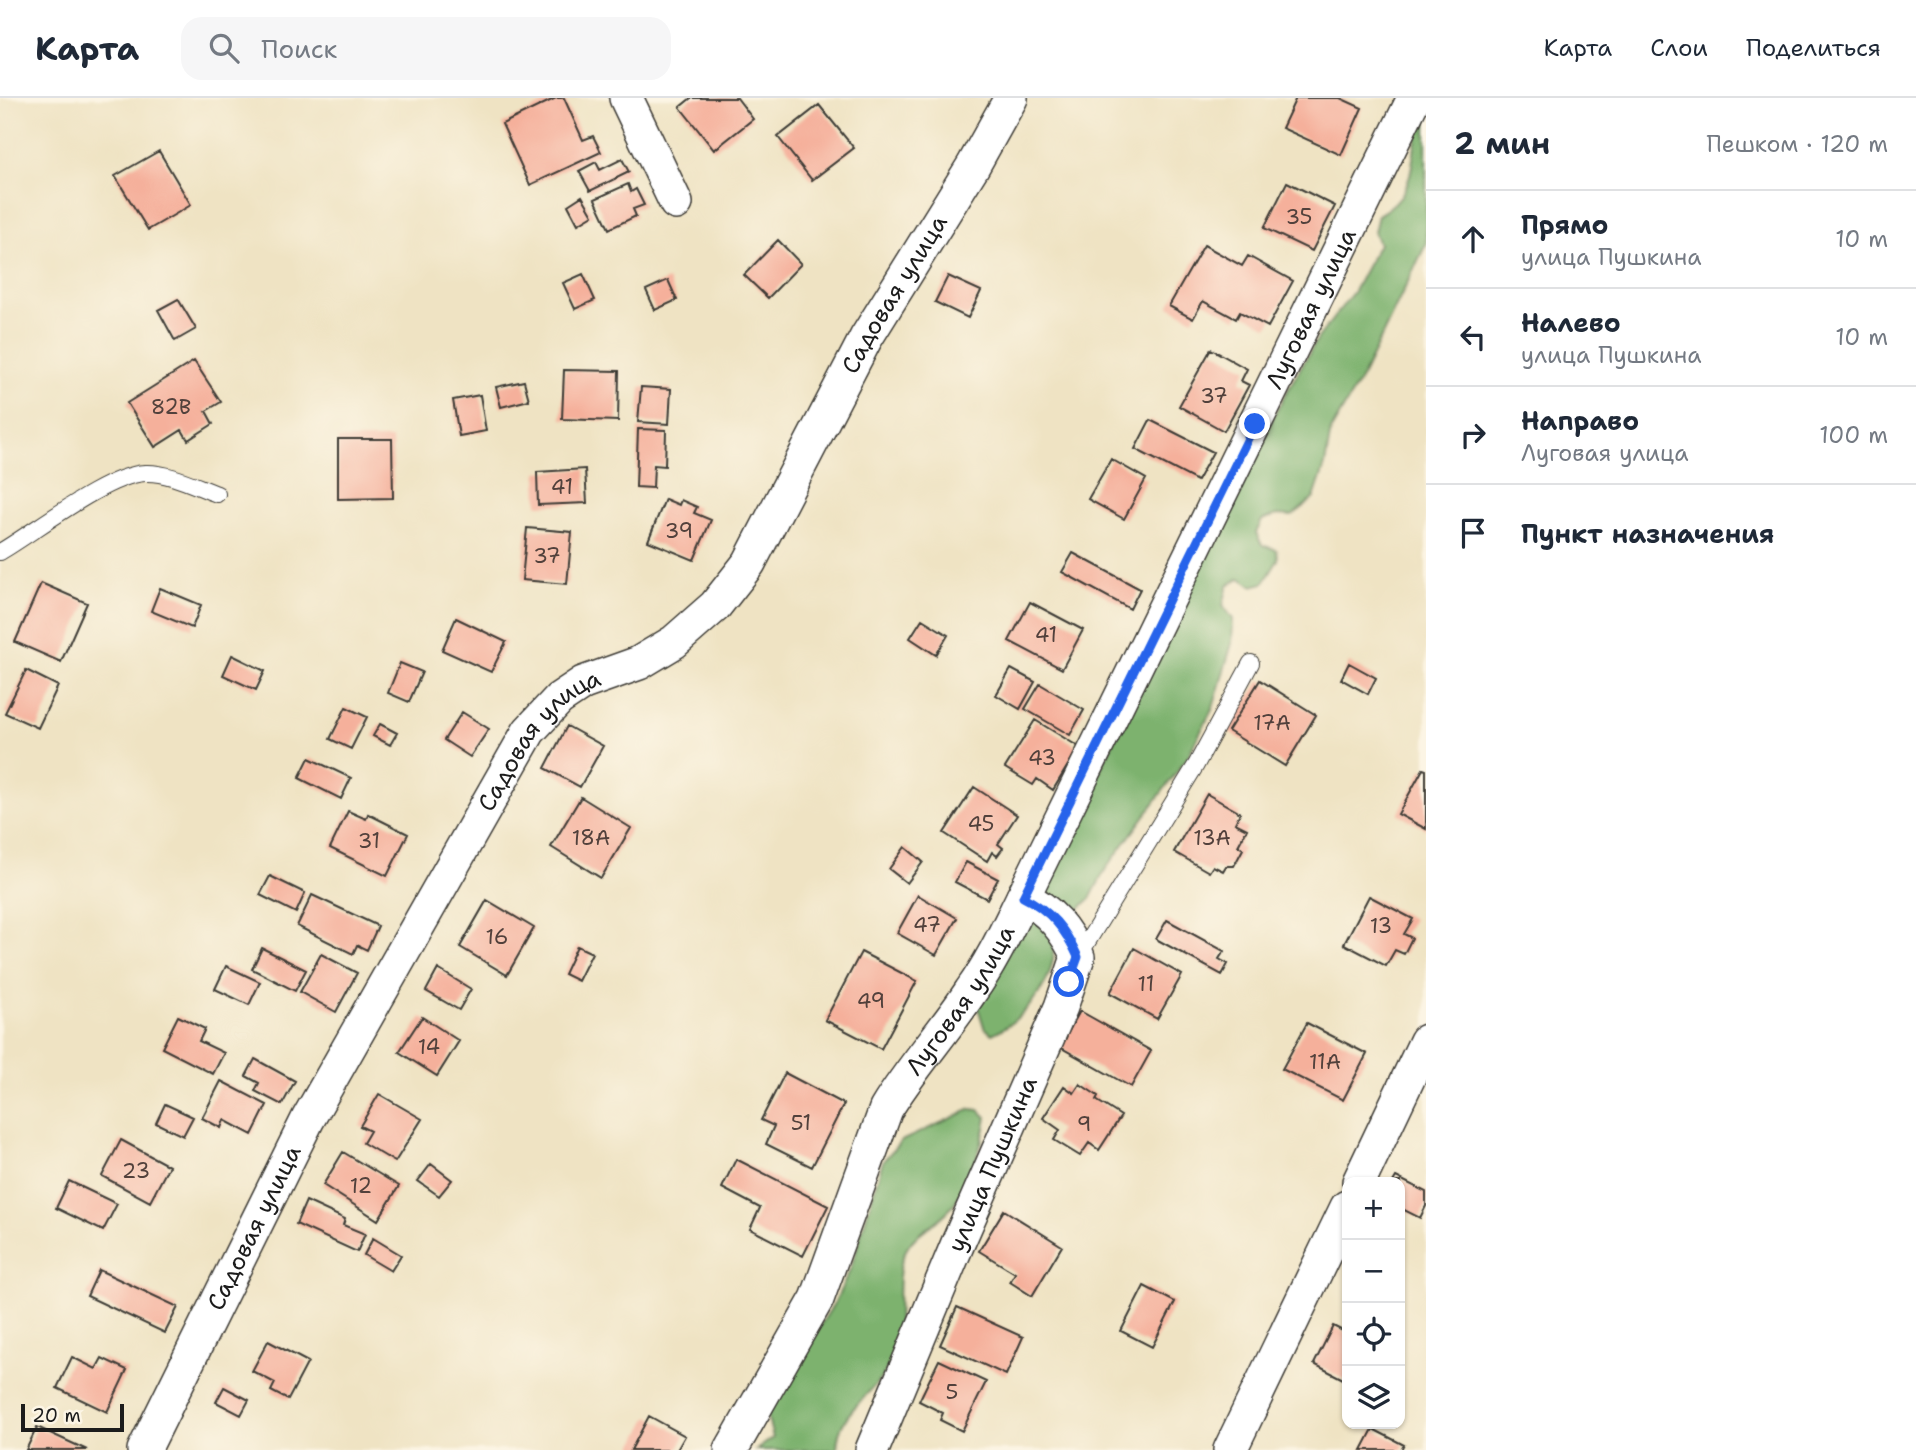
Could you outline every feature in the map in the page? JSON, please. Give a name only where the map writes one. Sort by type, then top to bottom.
[{"type":"street","points":[[626,98],[676,203]]},
{"type":"street","name":"Садовая улица","points":[[144,1450],[308,1119],[529,731],[559,699],[583,683],[639,663],[674,642],[715,606],[733,585],[749,563],[866,338],[973,166],[1010,98]]},
{"type":"street","name":"Луговая улица","points":[[731,1450],[817,1298],[886,1110],[902,1082],[954,1016],[984,972],[1414,98]]},
{"type":"street","points":[[1023,897],[1041,906],[1059,924],[1078,957]]},
{"type":"street","name":"улица Пушкина","points":[[872,1450],[958,1243],[1061,1007],[1078,957]]},
{"type":"street","points":[[1361,1177],[1426,1041]]},
{"type":"street","points":[[1230,1450],[1342,1217]]},
{"type":"lane","points":[[0,552],[105,486],[125,477],[144,473],[156,474],[217,494]]},
{"type":"lane","points":[[1078,957],[1196,765],[1251,663]]},
{"type":"green space","points":[[1426,109],[1426,244],[1363,375],[1331,430],[1325,465],[1314,498],[1292,516],[1277,515],[1262,520],[1256,533],[1262,545],[1277,550],[1278,560],[1264,583],[1252,586],[1240,578],[1228,585],[1223,605],[1233,619],[1232,643],[1213,708],[1187,758],[1105,870],[1090,899],[1078,910],[1059,905],[1047,892],[1050,872],[1065,857],[1098,774],[1283,398],[1318,338],[1354,291],[1379,244],[1374,232],[1378,215],[1393,205],[1403,193]]},
{"type":"green space","points":[[1038,921],[1053,938],[1050,971],[1039,994],[1022,1014],[992,1034],[984,1027],[977,1004],[1020,927]]},
{"type":"green space","points":[[971,1109],[979,1110],[987,1117],[974,1166],[949,1210],[915,1238],[906,1250],[899,1274],[898,1330],[893,1356],[887,1370],[844,1422],[837,1450],[756,1450],[773,1438],[766,1411],[835,1302],[851,1268],[883,1161],[901,1141]]},
{"type":"building","points":[[556,98],[564,98],[583,140],[593,136],[601,152],[530,185],[502,124]]},
{"type":"building","points":[[691,98],[737,98],[753,119],[714,150],[680,107]]},
{"type":"building","points":[[1296,98],[1340,98],[1362,108],[1341,155],[1282,128]]},
{"type":"building","points":[[819,105],[854,148],[812,180],[778,137]]},
{"type":"building","points":[[159,151],[191,205],[148,230],[115,176]]},
{"type":"building","points":[[622,159],[629,172],[590,191],[579,171],[596,162],[600,170]]},
{"type":"building","points":[[1287,182],[1335,206],[1312,251],[1264,228]]},
{"type":"building","points":[[628,184],[631,192],[636,189],[644,205],[633,209],[636,216],[609,229],[595,199]]},
{"type":"building","points":[[582,196],[593,215],[578,224],[568,205]]},
{"type":"building","points":[[778,240],[801,264],[768,298],[744,275]]},
{"type":"building","points":[[1204,245],[1242,266],[1248,256],[1293,281],[1268,327],[1240,312],[1236,319],[1203,301],[1193,319],[1169,306]]},
{"type":"building","points":[[583,274],[595,300],[575,309],[563,283]]},
{"type":"building","points":[[948,276],[981,291],[968,318],[935,302]]},
{"type":"building","points":[[668,280],[677,300],[655,310],[646,290]]},
{"type":"building","points":[[178,299],[196,329],[175,341],[158,310]]},
{"type":"building","points":[[1211,349],[1247,369],[1241,381],[1249,385],[1224,431],[1179,406]]},
{"type":"building","points":[[194,361],[221,402],[206,411],[213,424],[188,440],[182,430],[155,447],[127,403]]},
{"type":"building","points":[[564,370],[619,371],[618,421],[562,419]]},
{"type":"building","points":[[524,381],[529,400],[501,407],[496,387]]},
{"type":"building","points":[[641,387],[671,389],[669,424],[638,422]]},
{"type":"building","points":[[480,395],[486,431],[459,436],[453,400]]},
{"type":"building","points":[[1150,420],[1213,452],[1197,481],[1135,449]]},
{"type":"building","points":[[638,429],[666,430],[665,466],[654,465],[653,488],[636,487]]},
{"type":"building","points":[[338,439],[392,439],[393,498],[338,499]]},
{"type":"building","points":[[1111,459],[1146,479],[1124,519],[1088,499]]},
{"type":"building","points":[[585,469],[587,503],[538,505],[537,472]]},
{"type":"building","points":[[665,499],[679,505],[681,500],[697,507],[694,513],[711,520],[694,560],[648,541]]},
{"type":"building","points":[[527,528],[572,532],[567,584],[522,580]]},
{"type":"building","points":[[1073,553],[1140,589],[1130,609],[1062,572]]},
{"type":"building","points":[[41,583],[87,603],[61,662],[15,642]]},
{"type":"building","points":[[160,588],[201,605],[192,628],[151,611]]},
{"type":"building","points":[[1030,602],[1083,630],[1062,669],[1009,641]]},
{"type":"building","points":[[456,618],[506,642],[491,672],[442,650]]},
{"type":"building","points":[[922,619],[948,635],[936,655],[910,638]]},
{"type":"building","points":[[232,655],[265,671],[256,690],[223,675]]},
{"type":"building","points":[[400,663],[422,672],[409,702],[388,693]]},
{"type":"building","points":[[1349,663],[1376,678],[1368,694],[1341,679]]},
{"type":"building","points":[[1011,669],[1035,682],[1020,709],[996,695]]},
{"type":"building","points":[[26,670],[58,686],[38,728],[5,713]]},
{"type":"building","points":[[1260,680],[1316,715],[1285,766],[1228,731]]},
{"type":"building","points":[[1040,684],[1084,710],[1070,735],[1025,709]]},
{"type":"building","points":[[346,707],[367,717],[351,749],[330,739]]},
{"type":"building","points":[[462,712],[489,729],[470,757],[444,740]]},
{"type":"building","points":[[1035,720],[1079,747],[1053,790],[1037,779],[1033,785],[1005,768]]},
{"type":"building","points":[[380,724],[397,733],[390,745],[373,736]]},
{"type":"building","points":[[567,726],[603,746],[580,787],[545,768]]},
{"type":"building","points":[[309,758],[351,778],[341,799],[299,778]]},
{"type":"building","points":[[1423,769],[1426,770],[1426,829],[1398,814]]},
{"type":"building","points":[[974,787],[1017,815],[998,844],[1003,848],[997,856],[992,852],[987,861],[944,833]]},
{"type":"building","points":[[1207,794],[1240,813],[1235,823],[1247,829],[1238,846],[1243,849],[1234,866],[1226,866],[1223,871],[1213,866],[1209,872],[1174,852]]},
{"type":"building","points":[[581,797],[631,828],[601,878],[551,847]]},
{"type":"building","points":[[348,811],[366,819],[368,814],[408,834],[387,876],[330,848]]},
{"type":"building","points":[[905,847],[923,862],[907,883],[889,869]]},
{"type":"building","points":[[966,862],[998,879],[987,899],[955,882]]},
{"type":"building","points":[[270,876],[305,893],[296,913],[260,895]]},
{"type":"building","points":[[312,895],[378,926],[367,950],[357,945],[353,954],[297,926]]},
{"type":"building","points":[[918,895],[957,918],[936,955],[897,933]]},
{"type":"building","points":[[1369,896],[1413,919],[1404,934],[1412,938],[1404,954],[1395,950],[1386,966],[1344,944]]},
{"type":"building","points":[[487,900],[534,928],[507,975],[460,947]]},
{"type":"building","points":[[1167,920],[1224,951],[1219,959],[1228,964],[1222,975],[1156,939]]},
{"type":"building","points":[[577,946],[592,953],[578,981],[564,974]]},
{"type":"building","points":[[262,948],[306,970],[295,991],[252,969]]},
{"type":"building","points":[[1134,948],[1182,975],[1157,1019],[1110,993]]},
{"type":"building","points":[[861,952],[917,981],[881,1049],[825,1020]]},
{"type":"building","points":[[321,954],[357,973],[336,1012],[300,992]]},
{"type":"building","points":[[226,966],[260,982],[249,1005],[215,989]]},
{"type":"building","points":[[438,969],[471,989],[459,1010],[426,991]]},
{"type":"building","points":[[1080,1011],[1151,1051],[1131,1087],[1060,1047]]},
{"type":"building","points":[[178,1016],[205,1029],[199,1041],[224,1053],[213,1074],[162,1048]]},
{"type":"building","points":[[422,1017],[459,1041],[437,1076],[399,1052]]},
{"type":"building","points":[[1307,1023],[1367,1054],[1343,1100],[1282,1069]]},
{"type":"building","points":[[255,1059],[295,1081],[282,1105],[255,1091],[259,1083],[246,1076]]},
{"type":"building","points":[[785,1073],[844,1104],[812,1167],[766,1144],[774,1126],[761,1120]]},
{"type":"building","points":[[221,1081],[267,1105],[252,1135],[224,1120],[221,1128],[202,1118]]},
{"type":"building","points":[[1080,1084],[1098,1096],[1096,1100],[1121,1116],[1099,1150],[1089,1143],[1080,1156],[1054,1140],[1060,1130],[1043,1118],[1064,1086],[1074,1093]]},
{"type":"building","points":[[379,1094],[422,1119],[395,1162],[363,1143],[370,1131],[360,1126]]},
{"type":"building","points":[[165,1104],[193,1117],[183,1136],[156,1123]]},
{"type":"building","points":[[121,1140],[169,1166],[150,1202],[102,1176]]},
{"type":"building","points":[[343,1152],[399,1186],[378,1220],[323,1185]]},
{"type":"building","points":[[736,1159],[828,1206],[803,1256],[750,1229],[760,1208],[722,1188]]},
{"type":"building","points":[[431,1164],[452,1180],[439,1196],[418,1181]]},
{"type":"building","points":[[69,1181],[117,1204],[103,1231],[56,1208]]},
{"type":"building","points":[[1405,1182],[1426,1192],[1426,1206],[1420,1218],[1405,1210]]},
{"type":"building","points":[[306,1201],[345,1219],[343,1225],[365,1234],[357,1252],[296,1224]]},
{"type":"building","points":[[1004,1210],[1062,1246],[1032,1296],[1010,1282],[1015,1273],[979,1251]]},
{"type":"building","points":[[373,1238],[401,1255],[391,1271],[364,1255]]},
{"type":"building","points":[[99,1270],[178,1307],[165,1333],[87,1296]]},
{"type":"building","points":[[1144,1286],[1175,1302],[1152,1347],[1121,1331]]},
{"type":"building","points":[[957,1307],[1023,1337],[1006,1375],[940,1345]]},
{"type":"building","points":[[1333,1326],[1342,1330],[1342,1378],[1314,1364]]},
{"type":"building","points":[[268,1341],[308,1362],[288,1400],[271,1391],[275,1383],[252,1371]]},
{"type":"building","points":[[72,1357],[96,1369],[102,1358],[127,1370],[107,1412],[57,1388]]},
{"type":"building","points":[[939,1360],[986,1382],[962,1431],[940,1420],[943,1413],[919,1401]]},
{"type":"building","points":[[224,1387],[249,1400],[241,1415],[216,1402]]},
{"type":"building","points":[[649,1416],[685,1436],[677,1450],[631,1450]]},
{"type":"building","points":[[37,1427],[87,1450],[26,1450]]},
{"type":"building","points":[[1373,1429],[1404,1445],[1401,1450],[1362,1450]]},
{"type":"route","points":[[1069,982],[1078,957],[1070,939],[1041,906],[1023,897],[1255,424]]}]
